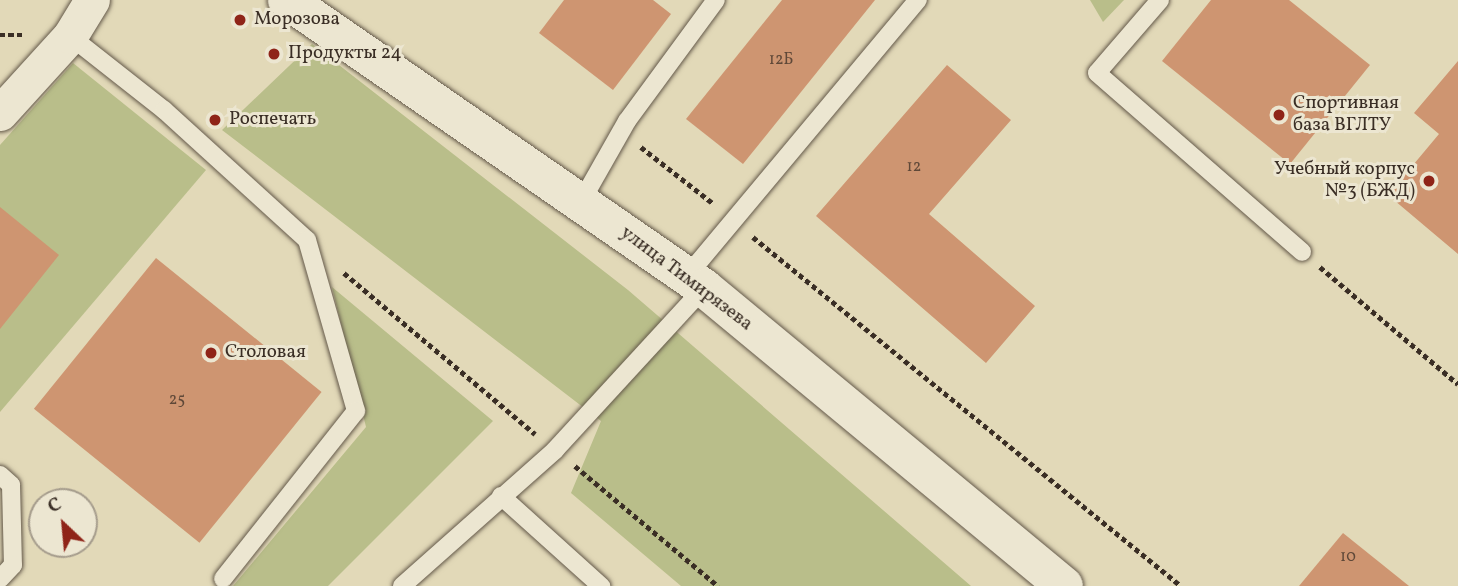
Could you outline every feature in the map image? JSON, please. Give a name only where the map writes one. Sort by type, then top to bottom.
[{"type":"main road","name":"улица Тимирязева","points":[[287,0],[695,282],[1064,586]]},
{"type":"street","points":[[0,113],[70,36],[92,0]]},
{"type":"lane","points":[[580,202],[621,131],[716,0]]},
{"type":"lane","points":[[402,586],[555,450],[695,282],[734,220],[918,0]]},
{"type":"lane","points":[[1160,0],[1097,73],[1302,252]]},
{"type":"lane","points":[[70,36],[164,110],[307,240],[356,411],[223,579]]},
{"type":"lane","points":[[0,475],[11,485],[13,565],[0,579]]},
{"type":"lane","points":[[501,496],[601,586]]},
{"type":"path","points":[[621,131],[754,236],[1181,586]]},
{"type":"path","points":[[746,244],[754,236]]},
{"type":"path","points":[[307,240],[421,342],[718,586]]},
{"type":"path","points":[[1302,252],[1458,384]]},
{"type":"green space","points":[[1090,0],[1124,0],[1103,22]]},
{"type":"green space","points":[[312,44],[628,290],[971,586],[681,586],[571,493],[601,421],[222,130]]},
{"type":"green space","points":[[73,63],[206,170],[0,412],[0,145]]},
{"type":"green space","points":[[332,287],[493,421],[328,586],[233,586],[366,427]]},
{"type":"building","points":[[564,0],[653,0],[671,14],[613,90],[539,33]]},
{"type":"building","points":[[782,0],[875,0],[743,164],[686,119]]},
{"type":"building","name":"Спортивная база ВГЛТУ","points":[[1211,0],[1289,0],[1370,65],[1290,164],[1162,61]]},
{"type":"building","name":"Учебный корпус №3 (БЖД)","points":[[1458,61],[1458,254],[1388,195],[1439,134],[1414,113]]},
{"type":"building","points":[[947,65],[1011,120],[929,214],[1035,306],[986,363],[816,216]]},
{"type":"building","points":[[0,207],[59,255],[0,329]]},
{"type":"building","points":[[156,258],[322,392],[199,543],[34,409]]},
{"type":"building","points":[[1343,533],[1409,586],[1299,586]]},
{"type":"place","name":"Морозова","points":[[240,20]]},
{"type":"place","name":"Продукты 24","points":[[274,54]]},
{"type":"place","name":"Спортивная база ВГЛТУ","points":[[1279,115]]},
{"type":"place","name":"Роспечать","points":[[215,120]]},
{"type":"place","name":"Учебный корпус №3 (БЖД)","points":[[1429,181]]},
{"type":"place","name":"Столовая","points":[[211,353]]}]
